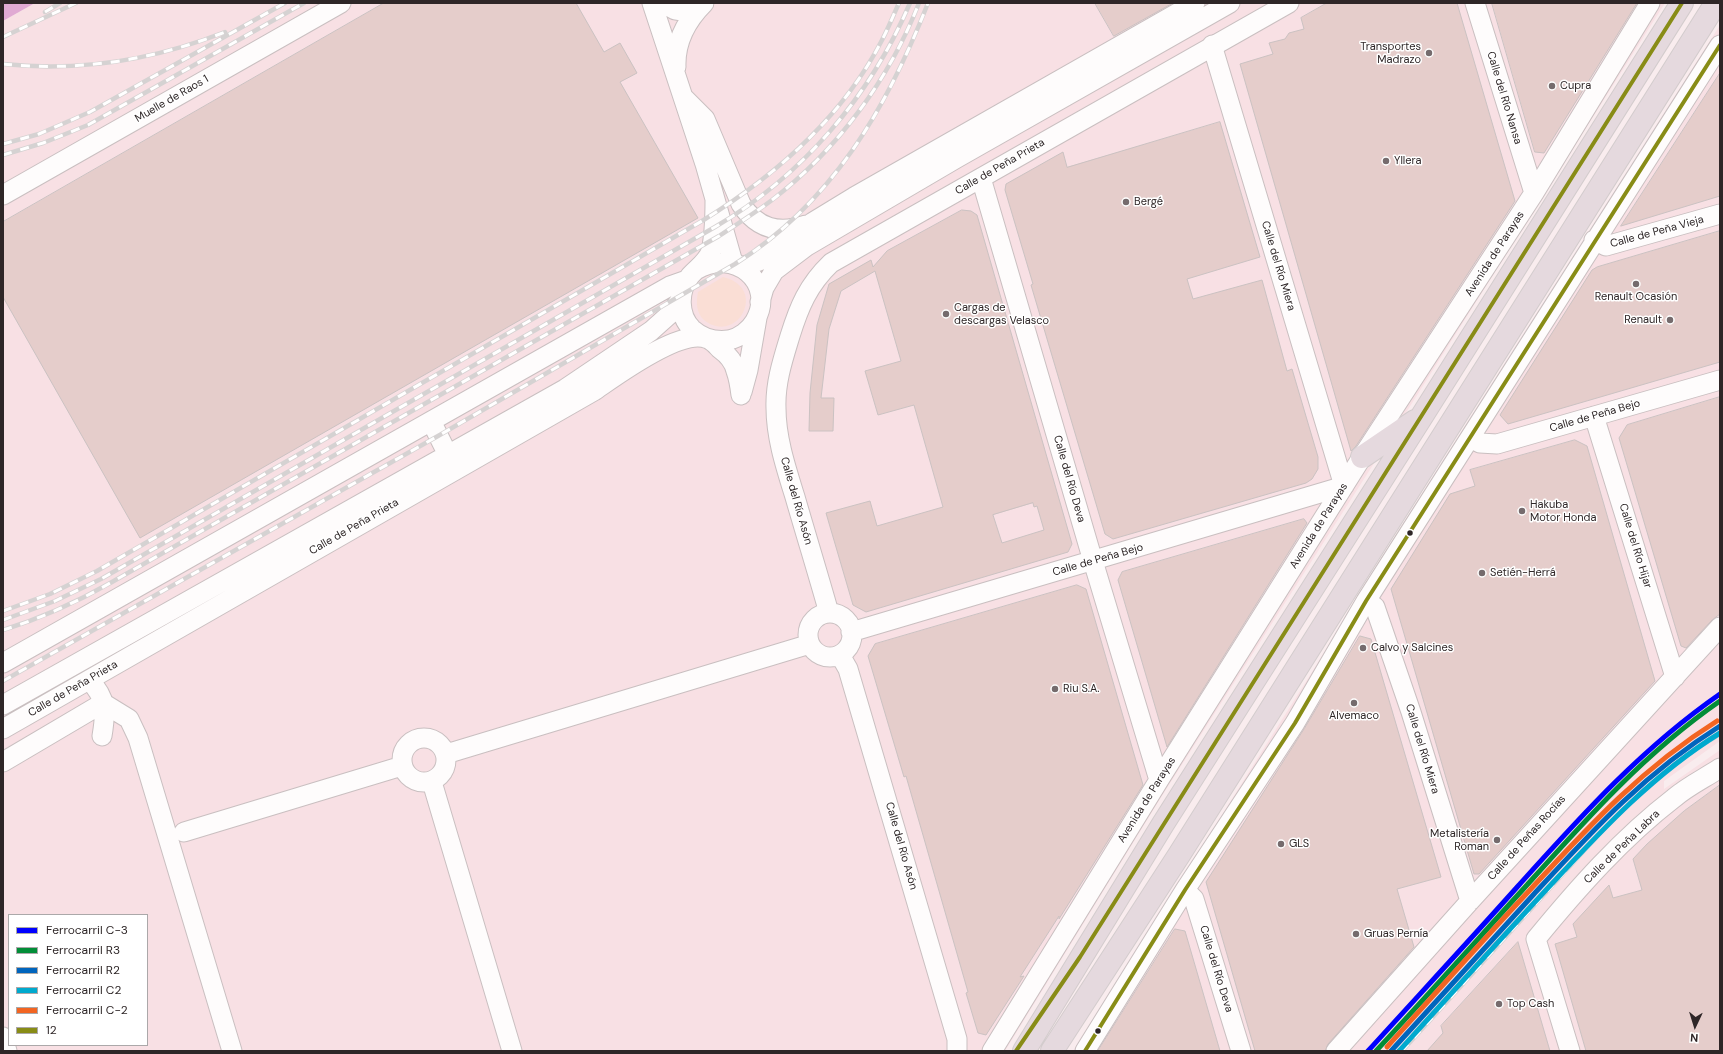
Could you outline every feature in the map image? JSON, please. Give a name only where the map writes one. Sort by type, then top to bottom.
[{"type":"highway","points":[[1024,1051],[1080,957],[1163,824],[1682,3]]},
{"type":"highway","points":[[1052,1051],[1183,849],[1716,3]]},
{"type":"highway","points":[[1362,457],[1422,416]]},
{"type":"highway","points":[[1016,1051],[1080,957]]},
{"type":"highway","points":[[1062,1051],[1103,972]]},
{"type":"street","name":"Muelle de Raos 1","points":[[3,195],[341,3]]},
{"type":"street","points":[[652,3],[679,89],[705,164],[732,259],[755,281],[760,295],[760,307],[755,321],[740,336],[730,340],[708,339]]},
{"type":"street","points":[[662,3],[675,10],[699,8]]},
{"type":"street","points":[[3,663],[691,275],[711,262],[728,262],[742,266],[758,261],[813,222],[1195,3]]},
{"type":"street","points":[[715,200],[715,227],[710,251],[708,257],[691,275],[683,288],[681,299],[682,310],[685,319],[691,328],[708,339],[731,360],[736,370],[741,395],[748,370],[764,288],[774,271],[807,246],[957,158],[1230,3]]},
{"type":"street","name":"Calle de Peña Prieta","points":[[777,387],[795,320],[808,291],[818,276],[831,263],[1212,45],[1289,3]]},
{"type":"street","name":"Calle del Río Nansa","points":[[1475,3],[1534,193]]},
{"type":"street","name":"Avenida de Parayas","points":[[992,1051],[1159,780],[1362,457],[1534,193],[1650,3]]},
{"type":"street","points":[[699,8],[682,31],[677,45],[676,62],[679,89],[706,118],[740,204],[752,219],[763,226],[776,229],[794,228],[813,222]]},
{"type":"street","name":"Calle del Río Miera","points":[[1212,45],[1344,486]]},
{"type":"street","points":[[1085,1051],[1185,890],[1295,723],[1366,601],[1594,240],[1720,45]]},
{"type":"street","name":"Calle del Río Deva","points":[[981,178],[1159,780]]},
{"type":"street","name":"Calle de Peña Vieja","points":[[1594,240],[1606,246],[1720,214]]},
{"type":"street","name":"Calle de Peña Prieta","points":[[3,705],[565,390],[651,331],[670,314],[681,299]]},
{"type":"street","name":"Calle de Peña Prieta","points":[[3,729],[594,391],[635,363],[686,338],[708,339]]},
{"type":"street","name":"Calle de Peña Bejo","points":[[1470,438],[1480,443],[1497,444],[1720,380]]},
{"type":"street","name":"Calle del Río Asón","points":[[777,387],[776,422],[782,449],[829,613]]},
{"type":"street","name":"Calle del Río Hijar","points":[[1594,416],[1675,677]]},
{"type":"street","points":[[431,421],[448,455]]},
{"type":"street","name":"Calle de Peña Bejo","points":[[852,632],[1344,486]]},
{"type":"street","name":"Calle del Río Miera","points":[[1366,601],[1375,607],[1470,901]]},
{"type":"street","points":[[829,613],[842,617],[847,622],[852,632],[852,638],[849,646],[840,654],[829,657],[820,655],[814,650],[810,644],[808,635],[810,625],[816,618],[829,613]]},
{"type":"street","name":"Calle de Peñas Rocías","points":[[1336,1051],[1470,901],[1720,627]]},
{"type":"street","points":[[446,754],[810,644]]},
{"type":"street","name":"Calle del Río Asón","points":[[840,654],[848,669],[961,1047]]},
{"type":"street","points":[[89,680],[98,690],[103,703],[105,717],[102,736]]},
{"type":"street","points":[[3,762],[103,703]]},
{"type":"street","points":[[103,703],[129,719],[138,738],[232,1051]]},
{"type":"street","points":[[421,738],[429,738],[437,742],[446,754],[447,762],[445,770],[441,776],[432,782],[416,781],[409,777],[402,766],[402,755],[406,747],[411,742],[421,738]]},
{"type":"street","points":[[184,832],[402,766]]},
{"type":"street","name":"Calle de Peña Labra","points":[[1570,1051],[1536,939],[1571,896],[1634,832],[1674,797],[1720,768]]},
{"type":"street","points":[[432,782],[512,1051]]},
{"type":"street","name":"Calle del Río Deva","points":[[1185,890],[1194,898],[1241,1051]]},
{"type":"street","points":[[3,1037],[7,1051]]},
{"type":"shaded area","points":[[3,3],[35,3],[3,21]]},
{"type":"shaded area","points":[[35,3],[1665,3],[1160,799],[1005,1051],[3,1051],[3,21]]},
{"type":"shaded area","points":[[1720,25],[1720,741],[1664,781],[1664,789],[1720,750],[1720,1051],[1073,1051]]},
{"type":"shaded area","points":[[723,277],[737,283],[744,292],[746,302],[743,312],[737,321],[727,326],[716,326],[704,320],[699,314],[697,307],[697,296],[698,292]]},
{"type":"building","points":[[384,3],[576,3],[604,52],[620,43],[637,73],[620,82],[698,218],[140,538],[3,297],[3,222]]},
{"type":"building","points":[[1095,3],[1173,3],[1114,36]]},
{"type":"building","points":[[1327,3],[1457,3],[1515,201],[1356,446],[1351,451],[1240,64],[1273,54],[1269,43],[1285,39],[1289,33],[1304,29],[1301,18]]},
{"type":"building","points":[[1492,3],[1637,3],[1544,153],[1535,152]]},
{"type":"building","points":[[1720,73],[1720,196],[1621,226]]},
{"type":"building","points":[[1220,122],[1260,257],[1187,279],[1193,299],[1262,280],[1287,371],[1292,369],[1318,457],[1318,469],[1312,479],[1306,483],[1113,539],[1105,534],[1031,285],[1033,284],[1005,190],[1006,184],[1063,152],[1067,167]]},
{"type":"building","points":[[962,210],[971,211],[977,215],[1072,544],[1068,552],[866,612],[853,605],[826,513],[870,501],[877,526],[943,507],[914,405],[878,415],[865,371],[901,361],[875,271],[841,291],[829,329],[821,398],[834,398],[833,431],[809,431],[810,393],[817,325],[829,284],[871,260],[873,267],[887,251]],"holes":[[[1033,503],[1034,507],[1037,506],[1044,530],[1002,543],[993,515]]]},
{"type":"building","points":[[1720,231],[1720,362],[1508,424],[1500,415],[1592,270],[1597,267]]},
{"type":"building","points":[[1720,397],[1720,614],[1712,620],[1686,648],[1681,646],[1619,438],[1627,425]]},
{"type":"building","points":[[1575,440],[1587,446],[1655,681],[1479,874],[1474,874],[1391,589],[1450,494],[1475,486],[1470,470]]},
{"type":"building","points":[[1304,519],[1307,523],[1167,747],[1118,580],[1122,572]]},
{"type":"building","points":[[1077,585],[1086,589],[1143,785],[1059,919],[1059,916],[1020,977],[1024,976],[986,1035],[978,1033],[966,993],[968,992],[906,776],[904,777],[868,656],[875,644]]},
{"type":"building","points":[[1360,636],[1371,639],[1441,877],[1397,889],[1414,947],[1328,1044],[1325,1051],[1255,1051],[1206,882],[1304,729]]},
{"type":"building","points":[[1720,785],[1720,1051],[1586,1051],[1555,944],[1577,937],[1573,924],[1609,885],[1613,898],[1642,890],[1633,859],[1647,844],[1684,811]]},
{"type":"building","points":[[1175,929],[1185,931],[1220,1051],[1098,1051]]},
{"type":"building","name":"Top Cash","points":[[1518,942],[1550,1051],[1427,1051],[1443,1033],[1441,1026]]},
{"type":"railway","points":[[45,12],[60,3]]},
{"type":"railway","points":[[3,37],[76,3]]},
{"type":"railway","points":[[3,144],[39,134],[90,112],[285,3]]},
{"type":"railway","points":[[3,155],[43,143],[88,125],[304,3]]},
{"type":"railway","points":[[3,611],[50,594],[97,571],[729,204],[780,165],[804,144],[826,121],[865,70],[884,37],[899,3]]},
{"type":"railway","points":[[3,620],[55,601],[101,579],[715,227],[747,207],[777,184],[804,158],[830,131],[854,102],[894,38],[910,3]]},
{"type":"railway","points":[[3,630],[45,615],[99,589],[719,236],[753,214],[796,180],[818,159],[859,112],[893,59],[907,32],[919,3]]},
{"type":"railway","points":[[3,681],[438,436],[735,264],[769,240],[800,212],[828,182],[852,150],[874,116],[894,80],[928,3]]},
{"type":"railway","points":[[3,64],[60,66],[116,62],[171,50],[225,32]]},
{"type":"railway","points":[[1402,1051],[1615,818],[1657,779],[1687,755],[1720,734]]},
{"type":"rail line","name":"C-3","points":[[1368,1051],[1590,808],[1665,737],[1720,694]]},
{"type":"rail line","name":"R3","points":[[1376,1051],[1572,835],[1618,787],[1667,742],[1720,701]]},
{"type":"rail line","name":"C-2","points":[[1387,1047],[1551,867],[1617,799],[1664,758],[1717,721]]},
{"type":"rail line","name":"R2","points":[[1391,1051],[1577,847],[1599,825],[1668,763],[1720,726]]},
{"type":"rail line","name":"C2","points":[[1399,1051],[1527,910],[1607,826],[1649,786],[1672,767],[1695,749],[1720,733]]},
{"type":"transit line","name":"12","points":[[1016,1051],[1080,957],[1682,3]]},
{"type":"transit line","name":"12","points":[[1085,1051],[1185,890],[1295,723],[1366,601],[1720,45]]},
{"type":"place","name":"Transportes Madrazo","points":[[1429,53]]},
{"type":"place","name":"Cupra","points":[[1552,86]]},
{"type":"place","name":"Yllera","points":[[1386,161]]},
{"type":"place","name":"Bergé","points":[[1126,202]]},
{"type":"place","name":"Renault Ocasión","points":[[1636,284]]},
{"type":"place","name":"Cargas de descargas Velasco","points":[[946,314]]},
{"type":"place","name":"Renault","points":[[1670,320]]},
{"type":"place","name":"Hakuba Motor Honda","points":[[1522,511]]},
{"type":"place","name":"Setién-Herrá","points":[[1482,573]]},
{"type":"place","name":"Calvo y Salcines","points":[[1363,648]]},
{"type":"place","name":"Riu S.A.","points":[[1055,689]]},
{"type":"place","name":"Alvemaco","points":[[1354,703]]},
{"type":"place","name":"Metalistería Roman","points":[[1497,840]]},
{"type":"place","name":"GLS","points":[[1281,844]]},
{"type":"place","name":"Gruas Pernía","points":[[1356,934]]},
{"type":"place","name":"Top Cash","points":[[1499,1004]]}]
